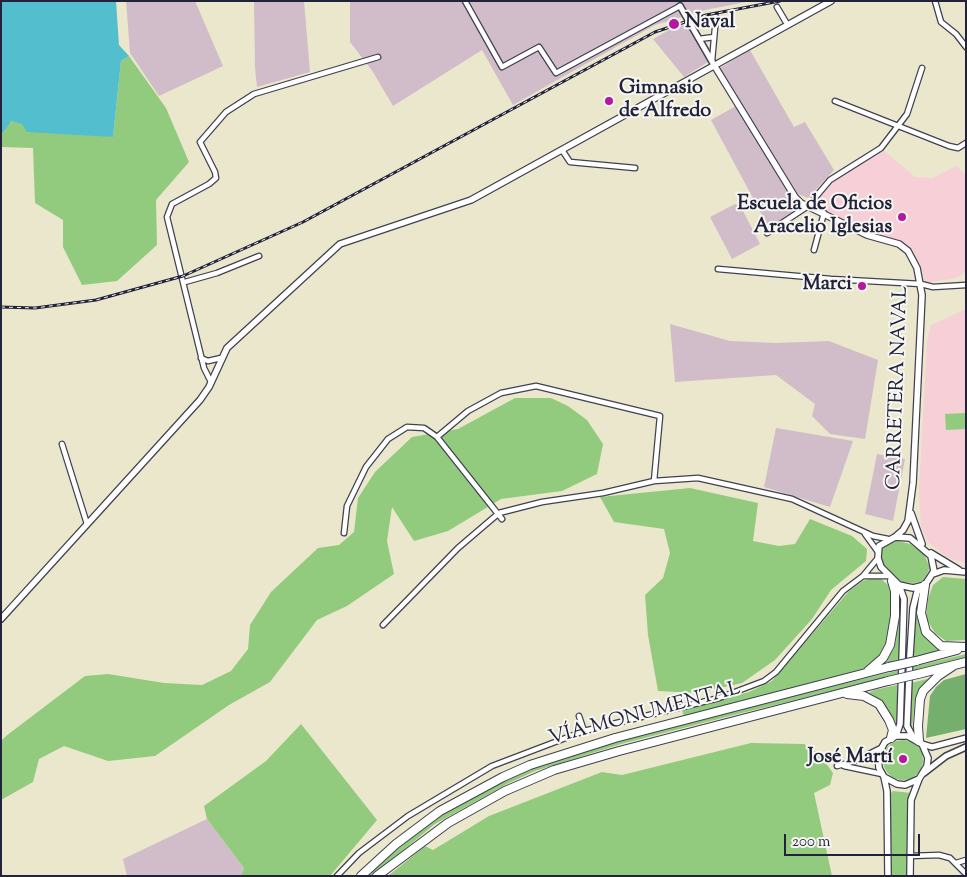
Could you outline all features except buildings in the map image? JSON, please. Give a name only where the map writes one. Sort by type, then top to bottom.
[{"type":"highway","points":[[862,674],[883,658],[890,645],[896,591],[893,581]]},
{"type":"highway","points":[[923,585],[921,613],[926,632],[941,646],[966,647]]},
{"type":"highway","name":"VÍA MONUMENTAL","points":[[361,876],[396,844],[440,812],[503,777],[530,765],[615,738],[966,647]]},
{"type":"highway","name":"VÍA MONUMENTAL","points":[[377,876],[448,822],[505,791],[554,770],[840,693],[966,662]]},
{"type":"highway","points":[[918,741],[918,717],[922,691],[938,676],[953,666]]},
{"type":"highway","points":[[840,693],[864,696],[879,704],[885,711],[894,737]]},
{"type":"main road","points":[[1,619],[200,400],[227,348],[340,244],[471,200],[713,63],[831,1]]},
{"type":"main road","name":"CARRETERA NAVAL","points":[[713,63],[794,197],[808,206],[867,234],[904,247],[915,262],[921,284],[918,411],[910,511],[906,525],[892,538]]},
{"type":"main road","name":"CARRETERA NAVAL","points":[[910,511],[914,527],[926,549]]},
{"type":"main road","points":[[888,876],[887,791],[878,761],[881,748],[894,737],[900,724],[904,599],[878,555],[882,543],[892,538],[910,538],[942,562],[966,572]]},
{"type":"main road","points":[[926,549],[933,562],[933,574]]},
{"type":"main road","points":[[910,876],[911,800],[919,779],[924,773],[928,758],[907,726],[913,608],[917,592],[933,574],[944,570],[958,570]]},
{"type":"main road","points":[[893,581],[909,588],[923,585]]},
{"type":"main road","points":[[894,737],[918,741]]},
{"type":"main road","points":[[883,775],[897,784],[905,784],[919,779]]},
{"type":"street","points":[[465,1],[502,67],[539,48],[556,73],[680,6],[713,63]]},
{"type":"street","points":[[935,1],[943,24],[956,34],[966,47]]},
{"type":"street","points":[[777,6],[787,24]]},
{"type":"street","points":[[691,23],[716,17],[713,63]]},
{"type":"street","points":[[699,39],[714,36]]},
{"type":"street","points":[[211,382],[201,358],[185,282],[167,217],[168,209],[172,204],[209,184],[216,178],[215,172],[200,142],[226,112],[254,94],[275,86],[378,57]]},
{"type":"street","points":[[767,233],[808,206],[830,180],[881,148],[900,125],[912,102],[922,68]]},
{"type":"street","points":[[835,101],[900,125],[949,146],[958,148],[966,144]]},
{"type":"street","points":[[562,150],[570,162],[635,168]]},
{"type":"street","points":[[814,250],[824,213]]},
{"type":"street","points":[[185,282],[217,273],[259,256]]},
{"type":"street","points":[[718,268],[831,279],[921,284],[933,287],[966,285]]},
{"type":"street","points":[[201,358],[208,361],[221,358]]},
{"type":"street","points":[[437,437],[468,411],[501,393],[536,386],[660,416],[654,481]]},
{"type":"street","points":[[344,532],[347,506],[366,466],[388,439],[407,427],[424,428],[437,437],[502,519]]},
{"type":"street","points":[[62,444],[87,524]]},
{"type":"street","points":[[383,625],[458,548],[499,513],[542,502],[603,493],[654,481],[698,478],[792,500],[873,536],[892,538]]},
{"type":"street","points":[[337,876],[359,852],[408,816],[492,766],[584,731],[719,698],[764,681],[776,672],[843,591],[863,576],[878,555],[860,529]]},
{"type":"street","points":[[863,576],[893,581]]},
{"type":"street","points":[[579,716],[584,731]]},
{"type":"street","points":[[918,741],[932,747],[966,738]]},
{"type":"street","points":[[924,773],[946,756],[966,747]]},
{"type":"street","points":[[881,748],[856,761],[837,766],[853,766],[883,775]]},
{"type":"street","points":[[910,856],[939,855],[950,858],[966,874]]},
{"type":"street","points":[[956,863],[966,860]]},
{"type":"shaded area","points":[[126,1],[195,1],[223,66],[159,96],[130,53]]},
{"type":"shaded area","points":[[254,1],[304,1],[310,72],[257,87]]},
{"type":"shaded area","points":[[350,1],[751,1],[705,10],[655,25],[513,105],[482,50],[393,106],[373,72],[350,42]]},
{"type":"shaded area","points":[[687,24],[708,62],[684,77],[653,39],[671,29]]},
{"type":"shaded area","points":[[750,50],[794,127],[805,122],[834,170],[808,198],[798,194],[720,68]]},
{"type":"shaded area","points":[[736,106],[797,208],[795,212],[769,228],[711,120]]},
{"type":"shaded area","name":"Escuela de Oficios Aracelio Iglesias","points":[[883,150],[915,177],[933,178],[956,166],[966,175],[966,272],[956,278],[925,283],[921,266],[906,244],[861,228],[816,206],[823,191],[841,175]]},
{"type":"shaded area","points":[[735,204],[741,207],[760,244],[732,259],[710,217]]},
{"type":"shaded area","points":[[966,309],[966,563],[948,558],[928,542],[921,527],[919,491],[927,341],[931,325]]},
{"type":"shaded area","points":[[670,324],[730,341],[776,343],[829,341],[878,360],[865,439],[830,434],[812,416],[815,404],[776,375],[675,382]]},
{"type":"shaded area","points":[[776,428],[853,441],[830,507],[764,487]]},
{"type":"shaded area","points":[[877,454],[905,459],[893,521],[865,514]]},
{"type":"shaded area","points":[[207,819],[244,868],[241,876],[127,876],[123,859]]},
{"type":"green space","points":[[129,56],[166,108],[189,162],[156,200],[157,245],[117,281],[82,285],[63,247],[63,220],[35,203],[33,148],[1,147],[1,132],[4,132],[10,121],[113,137],[121,61]]},
{"type":"green space","points":[[515,398],[551,398],[568,406],[587,420],[603,444],[597,474],[562,491],[501,499],[448,531],[414,541],[392,507],[387,541],[394,574],[347,606],[317,620],[270,682],[229,705],[155,756],[108,761],[64,746],[39,759],[33,782],[1,800],[1,741],[6,736],[85,676],[108,674],[164,683],[202,685],[231,671],[248,649],[250,625],[271,592],[318,548],[339,545],[354,532],[358,498],[375,472],[412,437],[458,429]]},
{"type":"green space","points":[[966,413],[966,429],[946,430],[945,414]]},
{"type":"green space","points":[[690,488],[758,503],[753,541],[779,546],[795,544],[810,519],[852,536],[867,549],[866,561],[831,590],[812,619],[775,660],[742,683],[698,693],[658,691],[648,635],[645,595],[663,578],[670,553],[664,529],[614,522],[600,497]]},
{"type":"green space","points":[[898,541],[910,544],[924,554],[930,568],[923,581],[903,582],[896,579],[884,567],[880,555],[882,549],[890,542]]},
{"type":"green space","points":[[943,577],[966,579],[966,640],[946,641],[935,633],[926,618],[928,599],[933,585]]},
{"type":"green space","points":[[880,578],[888,585],[891,594],[890,641],[878,661],[866,668],[684,717],[682,710],[749,692],[772,681],[849,591],[863,581]]},
{"type":"green space","points":[[898,595],[901,604],[899,659],[879,667],[893,650],[896,640]]},
{"type":"green space","points":[[916,606],[926,638],[944,649],[940,653],[913,657]]},
{"type":"green space","points":[[966,654],[966,658],[621,744],[535,771],[507,784],[435,824],[372,876],[365,876],[432,821],[504,780],[531,768],[618,741],[730,711]]},
{"type":"green space","points":[[966,674],[966,729],[926,738],[930,696],[944,680]]},
{"type":"green space","points":[[931,678],[920,688],[915,700],[912,729],[909,725],[911,683]]},
{"type":"green space","points":[[897,685],[897,719],[895,730],[867,694],[874,690]]},
{"type":"green space","points":[[301,724],[377,820],[330,876],[241,876],[244,868],[207,819],[204,806],[266,761]]},
{"type":"green space","points":[[903,740],[917,746],[923,760],[917,774],[903,780],[889,774],[883,760],[889,746]]},
{"type":"green space","points":[[751,743],[804,744],[820,755],[833,773],[830,785],[814,793],[832,876],[388,876],[425,846],[433,850],[489,816],[602,772],[622,775]]},
{"type":"green space","points":[[893,791],[911,793],[908,876],[891,876],[891,793]]},
{"type":"water","points":[[1,1],[116,1],[119,45],[129,56],[121,61],[113,137],[27,132],[22,124],[11,121],[4,132],[1,132]]},
{"type":"railway","points":[[1,307],[35,308],[96,300],[183,276],[303,222],[655,32],[706,15],[780,1]]},
{"type":"place","name":"Naval","points":[[674,24]]},
{"type":"place","name":"Gimnasio de Alfredo","points":[[609,101]]},
{"type":"place","name":"Escuela de Oficios Aracelio Iglesias","points":[[902,217]]},
{"type":"place","name":"Marci","points":[[862,286]]},
{"type":"place","name":"José Martí","points":[[903,759]]}]
